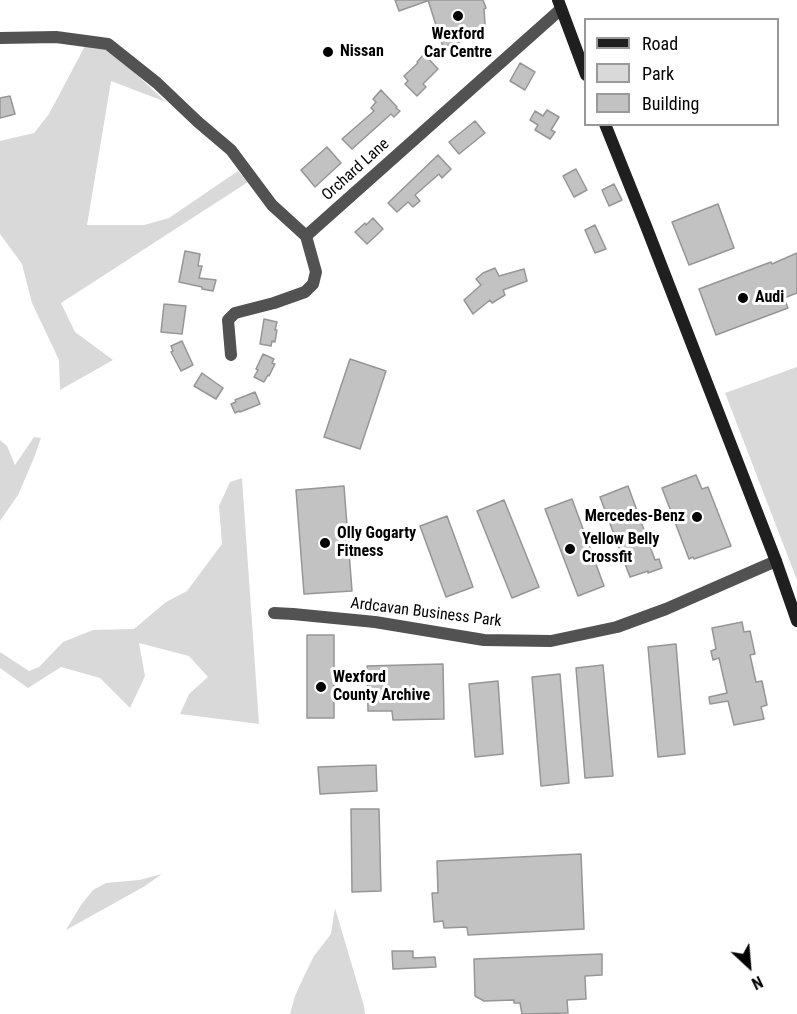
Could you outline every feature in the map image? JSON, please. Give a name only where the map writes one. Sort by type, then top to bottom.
[{"type":"main road","points":[[560,4],[584,72]]},
{"type":"main road","points":[[606,126],[776,561],[797,621]]},
{"type":"street","name":"Orchard Lane","points":[[306,237],[560,4]]},
{"type":"street","points":[[0,38],[56,37],[108,44],[157,83],[231,150],[272,205],[306,237],[316,272],[313,284],[305,292],[235,313],[228,320],[231,355]]},
{"type":"street","name":"Ardcavan Business Park","points":[[273,613],[375,622],[484,640],[551,641],[617,627],[666,609],[776,561]]},
{"type":"green space","points":[[86,44],[109,49],[166,102],[111,81],[87,225],[144,225],[169,218],[238,171],[248,182],[61,303],[75,332],[113,360],[60,390],[59,360],[32,303],[22,264],[0,234],[0,141],[34,133],[49,114]]},
{"type":"green space","points":[[797,367],[797,580],[725,393]]},
{"type":"green space","points":[[34,437],[41,438],[34,458],[18,495],[0,521],[0,440],[7,446],[15,465]]},
{"type":"green space","points":[[242,478],[259,724],[180,714],[189,694],[208,677],[189,656],[139,643],[145,676],[130,708],[100,678],[61,667],[28,688],[0,668],[0,652],[29,671],[39,667],[63,642],[93,630],[134,629],[166,602],[187,591],[222,544],[219,506],[230,482]]},
{"type":"green space","points":[[162,874],[66,930],[93,890],[106,883],[139,880]]},
{"type":"green space","points":[[335,908],[365,1014],[290,1014],[295,996],[314,956],[331,934]]},
{"type":"building","points":[[395,0],[426,0],[427,1],[399,11]]},
{"type":"building","name":"Wexford Car Centre","points":[[428,0],[483,0],[486,8],[484,9],[485,24],[481,35],[443,47]]},
{"type":"building","points":[[424,54],[438,69],[423,84],[426,87],[417,96],[405,84],[408,81],[404,76]]},
{"type":"building","points":[[520,63],[535,72],[525,90],[510,81]]},
{"type":"building","points":[[381,90],[400,111],[394,117],[391,114],[352,149],[342,139],[374,111],[371,108],[376,102],[373,99]]},
{"type":"building","points":[[10,96],[15,114],[0,118],[0,98]]},
{"type":"building","points":[[547,110],[559,117],[551,130],[555,132],[550,139],[535,130],[538,125],[530,120],[535,111],[543,116]]},
{"type":"building","points":[[475,121],[485,133],[459,154],[449,142]]},
{"type":"building","points":[[327,147],[341,163],[315,187],[301,170]]},
{"type":"building","points":[[438,155],[451,169],[442,178],[439,174],[415,195],[420,201],[413,207],[408,202],[397,212],[388,203]]},
{"type":"building","points":[[576,169],[587,190],[574,197],[563,176]]},
{"type":"building","points":[[614,184],[622,200],[609,206],[602,190]]},
{"type":"building","points":[[718,204],[734,248],[689,265],[672,222]]},
{"type":"building","points":[[373,218],[383,229],[367,244],[355,232]]},
{"type":"building","points":[[595,225],[606,249],[595,253],[585,230]]},
{"type":"building","points":[[185,251],[200,254],[198,266],[202,266],[199,278],[216,280],[213,291],[179,282]]},
{"type":"building","name":"Audi","points":[[797,253],[797,293],[784,298],[788,308],[716,335],[699,289]]},
{"type":"building","points":[[495,268],[499,276],[524,269],[527,281],[503,290],[505,295],[492,303],[490,300],[473,314],[464,300],[481,285],[476,279]]},
{"type":"building","points":[[164,304],[186,306],[182,334],[161,332]]},
{"type":"building","points":[[264,319],[277,322],[275,342],[272,341],[271,346],[260,344]]},
{"type":"building","points":[[182,341],[193,365],[181,371],[171,352],[173,351],[171,346]]},
{"type":"building","points":[[263,354],[274,359],[272,363],[275,364],[264,382],[254,377]]},
{"type":"building","points":[[350,359],[386,371],[360,449],[324,437]]},
{"type":"building","points":[[202,373],[223,388],[216,399],[194,386]]},
{"type":"building","points":[[255,392],[260,404],[235,413],[231,404]]},
{"type":"building","name":"Mercedes-Benz","points":[[696,475],[702,489],[708,487],[731,546],[689,559],[662,488]]},
{"type":"building","points":[[344,486],[352,591],[304,594],[296,490]]},
{"type":"building","points":[[628,486],[655,560],[659,559],[662,568],[630,577],[600,497]]},
{"type":"building","points":[[572,499],[604,586],[578,596],[545,509]]},
{"type":"building","points":[[504,500],[539,587],[512,598],[477,511]]},
{"type":"building","points":[[447,516],[473,587],[446,597],[420,526]]},
{"type":"building","points":[[742,622],[744,632],[750,631],[755,654],[750,655],[756,682],[762,681],[767,705],[761,707],[764,719],[734,725],[728,701],[710,704],[709,697],[727,693],[719,658],[713,660],[711,651],[716,649],[712,628]]},
{"type":"building","name":"Wexford County Archive","points":[[307,635],[334,635],[334,718],[307,718]]},
{"type":"building","points":[[676,644],[685,754],[658,757],[648,647]]},
{"type":"building","points":[[443,664],[444,719],[393,720],[392,711],[368,711],[367,666]]},
{"type":"building","points":[[603,665],[613,776],[585,778],[576,668]]},
{"type":"building","points":[[560,674],[569,783],[541,786],[532,677]]},
{"type":"building","points":[[498,681],[503,754],[475,757],[469,684]]},
{"type":"building","points":[[376,765],[377,791],[320,794],[318,767]]},
{"type":"building","points":[[351,809],[379,809],[381,891],[352,892]]},
{"type":"building","points":[[581,854],[584,929],[468,935],[467,927],[444,928],[443,921],[434,922],[432,893],[438,893],[437,861]]},
{"type":"building","points":[[392,951],[413,951],[413,958],[435,957],[436,967],[393,969]]},
{"type":"building","points":[[602,954],[602,975],[585,976],[586,999],[567,1000],[568,1013],[522,1014],[520,1003],[514,1003],[514,1000],[484,1001],[475,996],[474,959]]},
{"type":"place","name":"Wexford Car Centre","points":[[458,16]]},
{"type":"place","name":"Nissan","points":[[328,52]]},
{"type":"place","name":"Audi","points":[[743,298]]},
{"type":"place","name":"Mercedes-Benz","points":[[697,517]]},
{"type":"place","name":"Olly Gogarty Fitness","points":[[325,543]]},
{"type":"place","name":"Yellow Belly Crossfit","points":[[570,549]]},
{"type":"place","name":"Wexford County Archive","points":[[321,687]]}]
